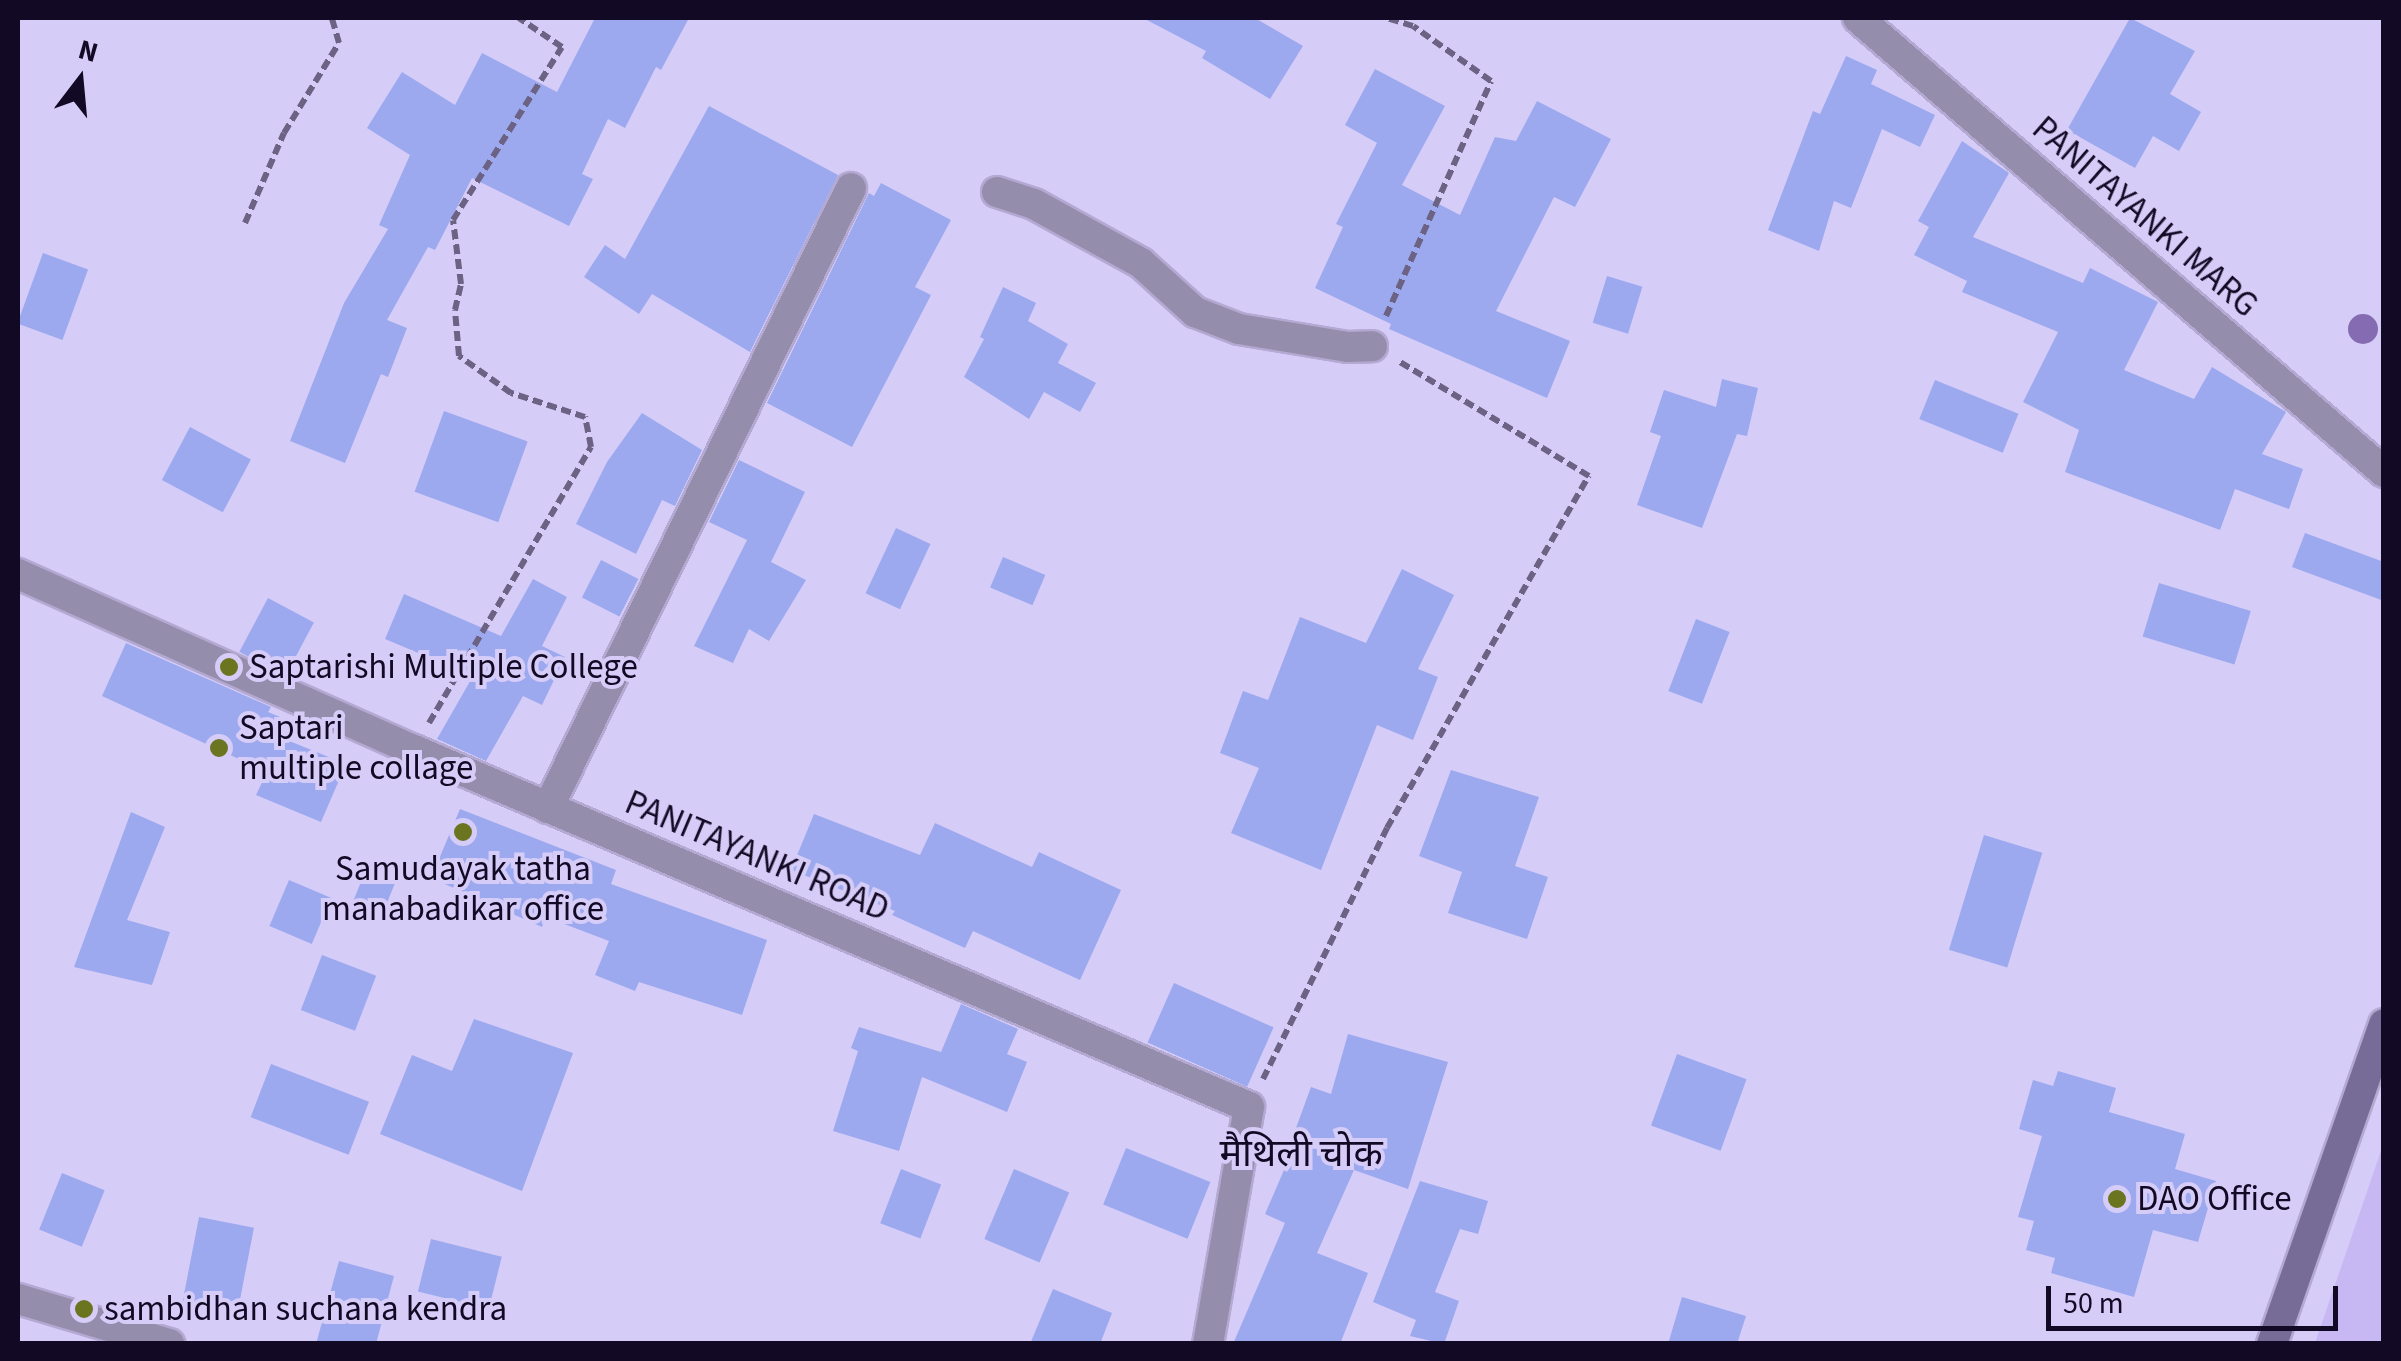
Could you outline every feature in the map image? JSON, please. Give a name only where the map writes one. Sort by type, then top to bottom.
[{"type":"main road","points":[[2272,1344],[2384,1024]]},
{"type":"street","name":"PANITAYANKI MARG","points":[[1858,18],[2384,472]]},
{"type":"street","points":[[548,808],[851,188]]},
{"type":"street","points":[[996,192],[1034,204],[1140,263],[1196,312],[1239,329],[1348,347],[1372,346]]},
{"type":"street","name":"PANITAYANKI ROAD","points":[[18,574],[548,808],[1250,1107]]},
{"type":"street","points":[[1208,1344],[1250,1107]]},
{"type":"street","points":[[18,1299],[168,1344]]},
{"type":"path","points":[[246,223],[284,133],[339,43],[332,18]]},
{"type":"path","points":[[414,750],[590,447],[585,418],[510,393],[459,356],[455,310],[460,284],[453,220],[562,47],[519,18]]},
{"type":"path","points":[[1250,1107],[1388,828],[1588,476],[1372,346],[1491,81],[1413,26],[1388,18]]},
{"type":"shaded area","points":[[2383,1145],[2383,1343],[2315,1343]]},
{"type":"building","points":[[595,18],[689,18],[661,70],[656,67],[625,128],[608,119],[582,174],[593,179],[569,226],[472,178],[435,250],[428,247],[387,320],[407,328],[388,377],[381,374],[345,463],[290,441],[344,303],[388,229],[379,225],[410,155],[367,128],[402,72],[455,105],[482,53],[557,92]]},
{"type":"building","points":[[1143,18],[1255,18],[1303,46],[1270,99],[1202,58],[1206,51]]},
{"type":"building","points":[[2130,18],[2195,51],[2170,94],[2201,112],[2179,151],[2153,136],[2135,168],[2067,130]]},
{"type":"building","points":[[1846,56],[1877,70],[1871,84],[1935,115],[1920,147],[1882,129],[1851,208],[1834,201],[1819,251],[1768,230],[1813,111],[1820,114]]},
{"type":"building","points":[[1375,69],[1445,106],[1402,185],[1460,215],[1495,137],[1516,141],[1537,101],[1611,139],[1575,207],[1554,197],[1496,311],[1570,341],[1547,398],[1389,329],[1391,324],[1315,288],[1343,227],[1336,224],[1377,143],[1345,125]]},
{"type":"building","points":[[709,106],[838,175],[750,352],[652,294],[639,314],[584,277],[605,245],[625,259]]},
{"type":"building","points":[[1962,141],[2009,173],[1973,237],[2083,283],[2090,268],[2158,302],[2124,370],[2194,399],[2212,367],[2286,412],[2262,454],[2303,469],[2289,509],[2235,489],[2220,530],[2065,472],[2079,430],[2023,402],[2058,332],[1962,292],[1967,281],[1914,255],[1929,227],[1918,221]]},
{"type":"building","points":[[881,183],[951,220],[915,287],[931,295],[852,447],[767,403],[869,193],[874,196]]},
{"type":"building","points":[[43,253],[88,269],[62,340],[18,324]]},
{"type":"building","points":[[1607,276],[1642,287],[1628,334],[1593,323]]},
{"type":"building","points":[[1003,287],[1036,303],[1028,321],[1068,344],[1058,363],[1096,383],[1080,412],[1044,392],[1029,419],[964,377],[984,339],[980,337]]},
{"type":"building","points":[[1722,379],[1758,388],[1747,436],[1737,434],[1702,528],[1637,505],[1661,436],[1650,432],[1664,390],[1716,407]]},
{"type":"building","points":[[1935,380],[2018,414],[2003,453],[1919,419]]},
{"type":"building","points":[[444,411],[528,441],[498,522],[415,492]]},
{"type":"building","points":[[642,413],[702,450],[675,506],[662,500],[636,554],[576,524],[607,462]]},
{"type":"building","points":[[190,427],[251,459],[223,512],[162,480]]},
{"type":"building","points":[[739,460],[805,492],[771,562],[806,580],[769,641],[749,629],[733,663],[694,646],[747,540],[709,522]]},
{"type":"building","points":[[896,528],[930,544],[900,609],[866,593]]},
{"type":"building","points":[[2305,533],[2384,562],[2384,601],[2292,567]]},
{"type":"building","points":[[1003,557],[1045,575],[1032,605],[990,587]]},
{"type":"building","points":[[601,560],[638,579],[619,616],[582,597]]},
{"type":"building","points":[[1402,569],[1454,595],[1418,669],[1438,677],[1413,740],[1377,725],[1321,870],[1231,833],[1259,768],[1220,753],[1243,691],[1268,700],[1300,617],[1366,643]]},
{"type":"building","points":[[533,579],[567,597],[542,646],[565,657],[542,705],[523,696],[486,761],[437,739],[473,676],[385,639],[404,594],[501,636]]},
{"type":"building","points":[[2159,583],[2251,611],[2234,665],[2143,637]]},
{"type":"building","points":[[268,598],[314,622],[285,676],[239,652]]},
{"type":"building","points":[[1696,619],[1730,632],[1702,704],[1668,691]]},
{"type":"building","points":[[126,643],[271,707],[268,712],[285,719],[277,736],[346,764],[321,822],[256,795],[267,772],[102,696]]},
{"type":"building","points":[[1451,770],[1539,797],[1515,866],[1548,877],[1527,939],[1448,913],[1462,872],[1419,856]]},
{"type":"building","points":[[460,809],[616,870],[611,884],[767,940],[742,1015],[639,982],[635,991],[595,975],[609,941],[546,917],[542,927],[431,878]]},
{"type":"building","points":[[131,812],[165,827],[127,920],[170,932],[152,985],[74,967]]},
{"type":"building","points":[[814,814],[920,855],[935,823],[1032,867],[1039,852],[1121,890],[1080,980],[973,931],[965,948],[892,915],[895,911],[791,870]]},
{"type":"building","points":[[1984,835],[2042,853],[2007,968],[1949,950]]},
{"type":"building","points":[[369,862],[399,874],[382,916],[352,904]]},
{"type":"building","points":[[289,880],[331,898],[312,944],[269,926]]},
{"type":"building","points":[[322,955],[376,976],[355,1031],[301,1010]]},
{"type":"building","points":[[1174,983],[1274,1027],[1247,1087],[1148,1042]]},
{"type":"building","points":[[961,1004],[1018,1029],[1007,1054],[1027,1062],[1007,1112],[922,1077],[899,1151],[833,1131],[858,1051],[851,1048],[859,1027],[941,1052]]},
{"type":"building","points":[[474,1019],[573,1053],[522,1191],[380,1134],[412,1055],[452,1071]]},
{"type":"building","points":[[1348,1034],[1448,1062],[1408,1189],[1354,1170],[1317,1253],[1368,1273],[1340,1344],[1233,1344],[1285,1223],[1265,1214],[1293,1149],[1289,1147],[1311,1087],[1331,1094]]},
{"type":"building","points":[[1677,1054],[1747,1079],[1721,1151],[1651,1125]]},
{"type":"building","points":[[271,1064],[369,1102],[349,1155],[251,1117]]},
{"type":"building","name":"DAO Office","points":[[2058,1071],[2116,1088],[2109,1112],[2185,1134],[2175,1169],[2216,1181],[2198,1242],[2153,1230],[2134,1297],[2051,1273],[2055,1258],[2026,1250],[2034,1221],[2018,1217],[2042,1136],[2019,1129],[2033,1080],[2053,1086]]},
{"type":"building","points":[[1126,1148],[1210,1182],[1188,1239],[1103,1205]]},
{"type":"building","points":[[901,1169],[941,1184],[920,1239],[880,1223]]},
{"type":"building","points":[[1014,1169],[1069,1192],[1040,1262],[984,1239]]},
{"type":"building","points":[[62,1173],[105,1190],[82,1247],[39,1230]]},
{"type":"building","points":[[1420,1181],[1488,1201],[1478,1234],[1460,1229],[1435,1292],[1459,1301],[1444,1344],[1410,1336],[1416,1320],[1373,1302]]},
{"type":"building","points":[[199,1217],[254,1228],[237,1313],[182,1302]]},
{"type":"building","points":[[431,1239],[502,1257],[489,1309],[418,1291]]},
{"type":"building","points":[[339,1261],[394,1276],[376,1344],[316,1344]]},
{"type":"building","points":[[1053,1289],[1112,1313],[1100,1344],[1030,1344]]},
{"type":"building","points":[[1682,1297],[1746,1316],[1737,1344],[1668,1344]]},
{"type":"place","name":"Saptarishi Multiple College","points":[[229,667]]},
{"type":"place","name":"Saptari multiple collage","points":[[219,748]]},
{"type":"place","name":"Samudayak tatha manabadikar office","points":[[463,832]]},
{"type":"place","name":"DAO Office","points":[[2117,1199]]},
{"type":"place","name":"sambidhan suchana kendra","points":[[84,1309]]},
{"type":"district","name":"मैथिली चोक","points":[[1301,1155]]}]
